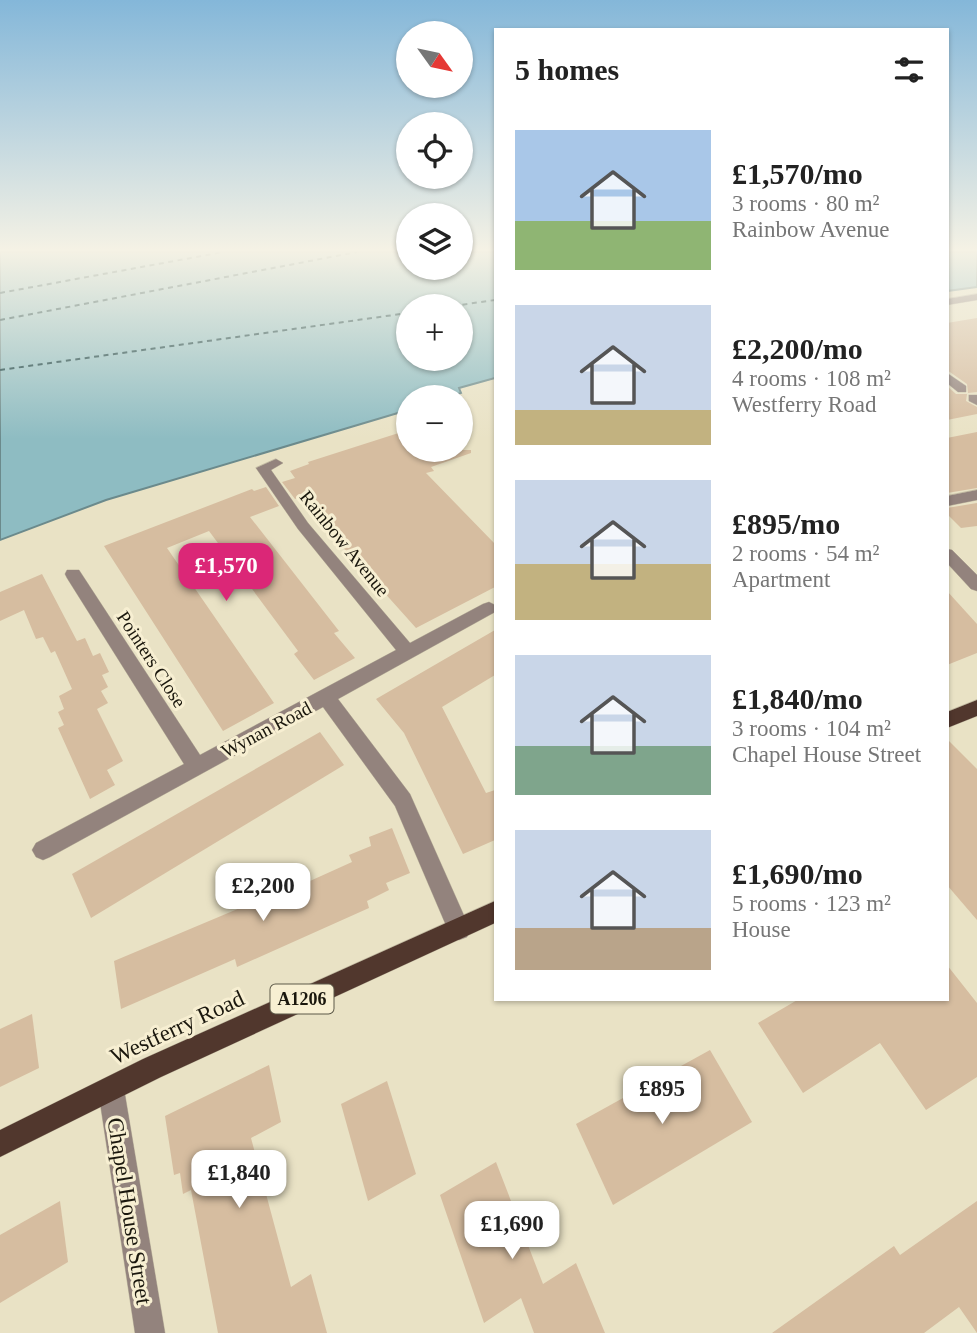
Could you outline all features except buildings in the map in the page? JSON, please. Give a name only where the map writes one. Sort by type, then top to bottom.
[{"type":"main road","points":[[949,719],[977,708]]},
{"type":"main road","name":"Westferry Road","points":[[0,1144],[110,1089],[494,912]]},
{"type":"street","points":[[949,379],[960,388]]},
{"type":"street","name":"Rainbow Avenue","points":[[276,463],[263,468],[303,526],[408,651]]},
{"type":"street","points":[[949,501],[977,495]]},
{"type":"street","points":[[949,556],[977,585]]},
{"type":"street","name":"Pointers Close","points":[[73,574],[196,766]]},
{"type":"street","name":"Wynan Road","points":[[43,850],[489,608]]},
{"type":"street","points":[[326,697],[403,800],[459,929]]},
{"type":"street","name":"Chapel House Street","points":[[110,1089],[149,1333]]},
{"type":"water","points":[[0,314],[396,314],[396,371],[473,371],[473,314],[494,314],[494,378],[470,385],[396,385],[396,414],[106,500],[0,540]]},
{"type":"ferry route","points":[[0,320],[30,314]]},
{"type":"ferry route","points":[[0,370],[396,315]]}]
